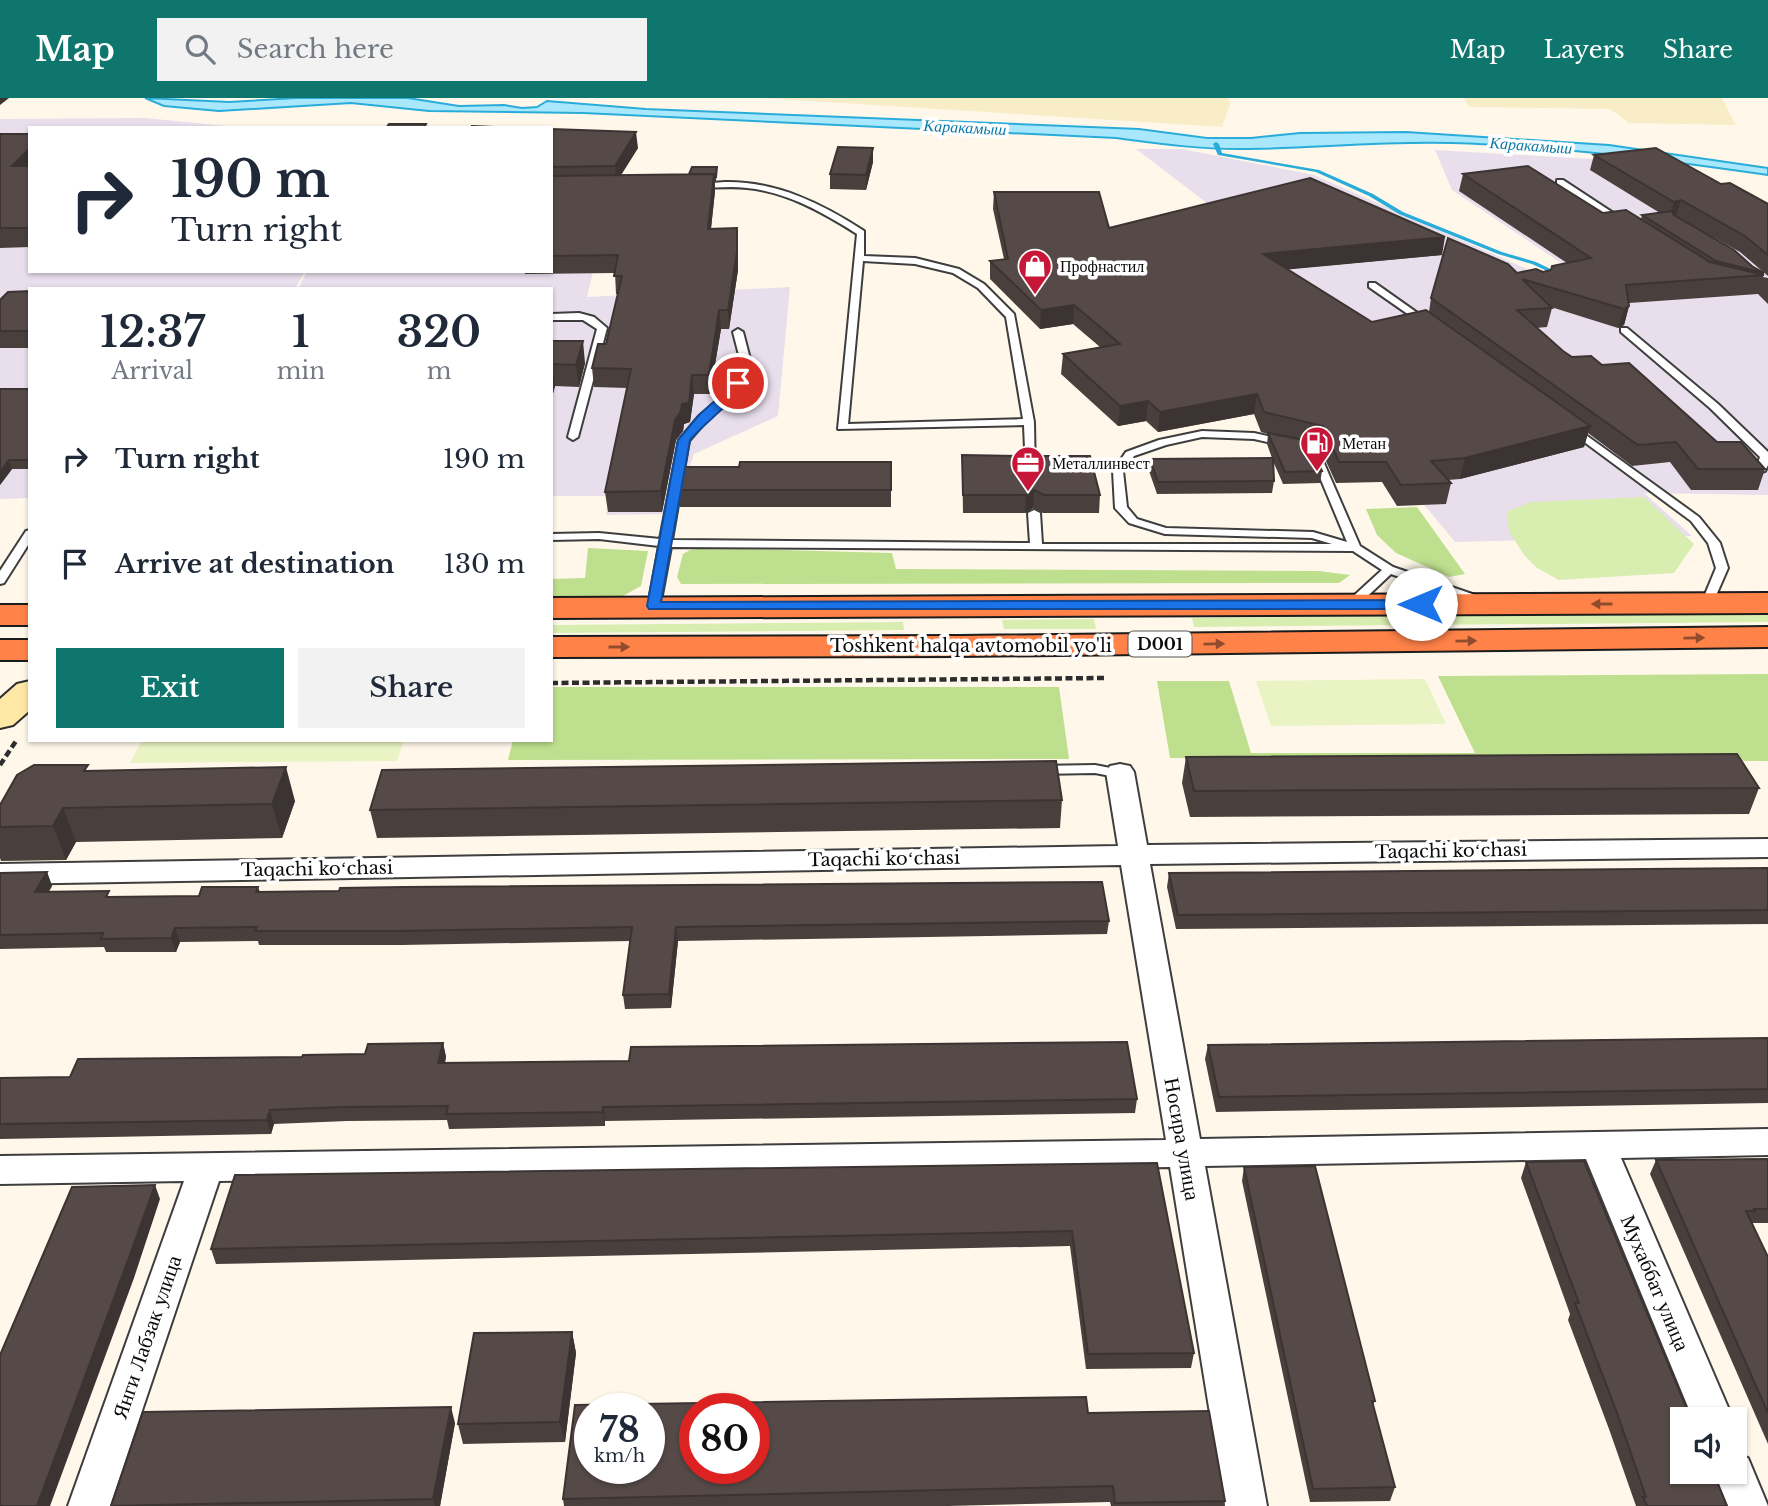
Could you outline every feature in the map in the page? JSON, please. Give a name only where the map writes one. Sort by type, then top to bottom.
[{"type":"highway","points":[[553,607],[1768,603]]},
{"type":"highway","points":[[1152,605],[1160,644]]},
{"type":"highway","points":[[958,606],[960,646]]},
{"type":"highway","points":[[0,615],[28,615]]},
{"type":"highway","name":"Toshkent halqa avtomobil yo'li","points":[[553,647],[960,646],[1768,637]]},
{"type":"highway","points":[[0,650],[28,650]]},
{"type":"main road","points":[[10,726],[28,695]]},
{"type":"street","name":"Носира улица","points":[[1121,773],[1246,1506]]},
{"type":"street","name":"Taqachi koʻchasi","points":[[0,874],[1135,855],[1768,848]]},
{"type":"street","points":[[0,1170],[1768,1142]]},
{"type":"street","name":"Мухаббат улица","points":[[1598,1146],[1708,1407]]},
{"type":"street","name":"Янги Лабзак улица","points":[[89,1506],[206,1168]]},
{"type":"street","points":[[1740,1484],[1749,1506]]},
{"type":"lane","points":[[1560,182],[1629,225]]},
{"type":"lane","points":[[685,187],[752,186],[802,202],[838,218],[861,233],[842,426],[1028,422]]},
{"type":"lane","points":[[859,258],[915,261],[956,271],[981,286],[1011,316],[1028,422],[1031,474]]},
{"type":"lane","points":[[1372,285],[1440,332]]},
{"type":"lane","points":[[553,317],[582,315],[594,319],[602,328],[573,437]]},
{"type":"lane","points":[[1624,330],[1714,406],[1766,456],[1761,469]]},
{"type":"lane","points":[[654,606],[684,440],[703,418],[730,396],[738,383],[745,359],[737,332]]},
{"type":"lane","points":[[1564,422],[1695,519],[1714,543],[1722,568],[1707,604]]},
{"type":"lane","points":[[1355,548],[1313,449],[1254,436],[1202,434],[1163,442],[1130,454],[1118,471],[1121,508],[1133,521],[1165,531],[1313,535],[1355,548],[1389,569],[1492,604]]},
{"type":"lane","points":[[1034,513],[1036,547]]},
{"type":"lane","points":[[0,580],[28,536]]},
{"type":"lane","points":[[553,537],[599,536],[665,543],[1355,548]]},
{"type":"lane","points":[[1351,605],[1389,569]]},
{"type":"lane","points":[[1028,770],[1095,769],[1121,773]]},
{"type":"path","points":[[553,683],[1104,678]]},
{"type":"path","points":[[0,765],[10,726]]},
{"type":"shaded area","points":[[763,98],[1227,98],[1231,102],[1222,127]]},
{"type":"shaded area","points":[[1464,98],[1722,98],[1736,125],[1629,123],[1610,109],[1469,107]]},
{"type":"shaded area","points":[[145,118],[226,126],[28,126],[28,273],[304,273],[296,287],[28,287],[28,498],[0,499],[0,119]]},
{"type":"shaded area","points":[[1136,149],[1182,149],[1314,175],[1543,276],[1570,269],[1452,190],[1435,150],[1663,163],[1768,219],[1768,495],[1644,493],[1692,536],[1455,542],[1383,455],[1214,277],[1318,267],[1224,216]]},
{"type":"shaded area","points":[[596,259],[587,297],[790,287],[778,416],[694,454],[674,514],[606,515],[609,496],[553,496],[553,287],[299,287],[306,273],[553,273],[553,270]]},
{"type":"green space","points":[[1644,497],[1694,544],[1674,573],[1559,580],[1537,568],[1524,555],[1510,533],[1507,521],[1508,511],[1531,502]]},
{"type":"green space","points":[[1417,507],[1465,574],[1449,577],[1396,553],[1377,535],[1366,509]]},
{"type":"green space","points":[[588,548],[648,551],[641,586],[621,597],[553,598],[553,579],[585,578]]},
{"type":"green space","points":[[703,548],[892,553],[896,569],[1319,571],[1350,575],[1339,583],[681,584],[677,577],[683,554]]},
{"type":"green space","points":[[1768,613],[1768,622],[1194,627],[1192,618]]},
{"type":"green space","points":[[1094,619],[1096,629],[1004,629],[1002,620]]},
{"type":"green space","points":[[903,622],[904,630],[553,633],[553,625]]},
{"type":"green space","points":[[1768,674],[1768,761],[1170,758],[1157,681],[1229,681],[1251,753],[1475,753],[1438,676]]},
{"type":"green space","points":[[1425,679],[1446,724],[1271,726],[1256,681]]},
{"type":"green space","points":[[553,687],[1059,687],[1069,759],[508,760],[512,742],[553,742]]},
{"type":"green space","points":[[141,742],[403,742],[397,761],[130,763]]},
{"type":"water","name":"Каракамыш","points":[[145,98],[229,102],[296,98],[408,98],[459,106],[504,105],[522,108],[537,107],[547,101],[646,109],[1139,129],[1207,138],[1251,138],[1300,133],[1406,132],[1609,145],[1768,168],[1768,175],[1610,154],[1451,143],[1215,149],[1116,138],[583,113],[429,111],[351,103],[219,111],[164,106]]},
{"type":"building","points":[[389,124],[426,124],[425,126],[388,126]]},
{"type":"building","points":[[553,129],[636,132],[615,166],[553,167]]},
{"type":"building","points":[[0,134],[28,134],[28,150],[12,166],[28,166],[28,228],[0,228]]},
{"type":"building","points":[[838,147],[873,148],[866,175],[830,174]]},
{"type":"building","points":[[1656,148],[1721,184],[1730,183],[1768,204],[1768,255],[1745,236],[1681,200],[1674,202],[1594,155]]},
{"type":"building","points":[[1528,166],[1603,213],[1626,210],[1710,262],[1764,275],[1626,285],[1629,306],[1624,309],[1522,279],[1552,308],[1517,310],[1572,357],[1591,356],[1602,365],[1629,363],[1717,442],[1741,442],[1765,469],[1698,469],[1676,442],[1638,445],[1431,298],[1448,238],[1508,264],[1517,273],[1536,269],[1543,272],[1551,270],[1552,266],[1591,258],[1463,174]]},
{"type":"building","points":[[692,167],[717,167],[716,177],[714,174],[689,174]]},
{"type":"building","points":[[714,174],[708,229],[737,228],[737,252],[728,310],[719,310],[709,375],[692,375],[689,403],[682,404],[675,420],[661,491],[605,492],[631,369],[592,368],[598,344],[606,344],[622,276],[614,276],[618,255],[553,256],[553,176]]},
{"type":"building","points":[[1310,178],[1445,237],[1263,254],[1372,322],[1426,310],[1590,426],[1465,458],[1431,461],[1451,483],[1401,485],[1386,462],[1339,462],[1323,426],[1264,412],[1257,394],[1160,412],[1148,401],[1120,406],[1063,354],[1120,344],[1074,305],[1041,310],[990,261],[1008,259],[994,192],[1099,192],[1109,228]]},
{"type":"building","points":[[1672,211],[1674,215],[1734,250],[1764,273],[1716,261],[1642,215]]},
{"type":"building","points":[[28,291],[28,331],[0,331],[0,300],[8,292]]},
{"type":"building","points":[[553,341],[583,341],[576,365],[553,364]]},
{"type":"building","points":[[0,389],[28,389],[28,460],[9,460],[0,472]]},
{"type":"building","points":[[1268,433],[1309,441],[1322,471],[1285,472]]},
{"type":"building","points":[[962,455],[1024,456],[1028,461],[1038,460],[1039,456],[1090,456],[1100,495],[1044,495],[1034,490],[1026,495],[963,495]]},
{"type":"building","points":[[1273,458],[1274,481],[1158,482],[1150,459]]},
{"type":"building","points":[[740,462],[891,462],[891,490],[679,490],[683,467],[739,467]]},
{"type":"building","points":[[1737,754],[1759,788],[1194,791],[1186,757]]},
{"type":"building","points":[[1056,761],[1062,800],[370,810],[382,770]]},
{"type":"building","points":[[34,765],[88,765],[84,771],[286,767],[272,804],[63,808],[53,826],[0,827],[0,805],[17,775]]},
{"type":"building","points":[[1768,868],[1768,910],[1178,915],[1169,873]]},
{"type":"building","points":[[47,872],[35,892],[109,891],[106,897],[199,896],[202,887],[258,887],[256,892],[404,887],[1102,882],[1109,921],[676,927],[669,994],[623,995],[632,927],[399,931],[175,928],[171,938],[101,939],[103,933],[0,935],[0,873]]},
{"type":"building","points":[[1768,1038],[1768,1089],[1219,1097],[1208,1045]]},
{"type":"building","points":[[1127,1042],[1137,1099],[603,1107],[603,1112],[446,1114],[448,1106],[343,1107],[270,1110],[267,1120],[0,1124],[0,1078],[70,1077],[78,1059],[302,1057],[365,1054],[368,1044],[443,1043],[438,1063],[629,1061],[631,1047]]},
{"type":"building","points":[[1768,1159],[1768,1209],[1746,1211],[1768,1257],[1768,1413],[1656,1160]]},
{"type":"building","points":[[1584,1161],[1686,1407],[1670,1407],[1670,1484],[1718,1484],[1727,1506],[1647,1506],[1617,1413],[1575,1303],[1579,1303],[1526,1162]]},
{"type":"building","points":[[1157,1163],[1194,1353],[1088,1354],[1072,1231],[211,1249],[235,1175]]},
{"type":"building","points":[[1315,1166],[1395,1487],[1313,1489],[1244,1167]]},
{"type":"building","points":[[155,1185],[37,1506],[0,1506],[0,1355],[72,1187]]},
{"type":"building","points":[[572,1332],[560,1422],[458,1424],[474,1333]]},
{"type":"building","points":[[1086,1397],[1088,1413],[1209,1411],[1225,1501],[1115,1503],[1113,1486],[563,1499],[574,1413],[574,1484],[665,1484],[665,1404],[679,1403],[679,1484],[770,1484],[770,1402]]},
{"type":"building","points":[[451,1407],[433,1499],[111,1506],[143,1412]]},
{"type":"waterway","points":[[1216,144],[1220,154],[1317,171],[1371,195],[1401,213],[1560,275]]},
{"type":"place","name":"Профнастил","points":[[1035,296]]},
{"type":"place","name":"Метан","points":[[1317,473]]},
{"type":"place","name":"Металлинвест","points":[[1028,493]]},
{"type":"route","points":[[738,383],[730,396],[703,418],[684,440],[654,606],[1421,604]]}]
